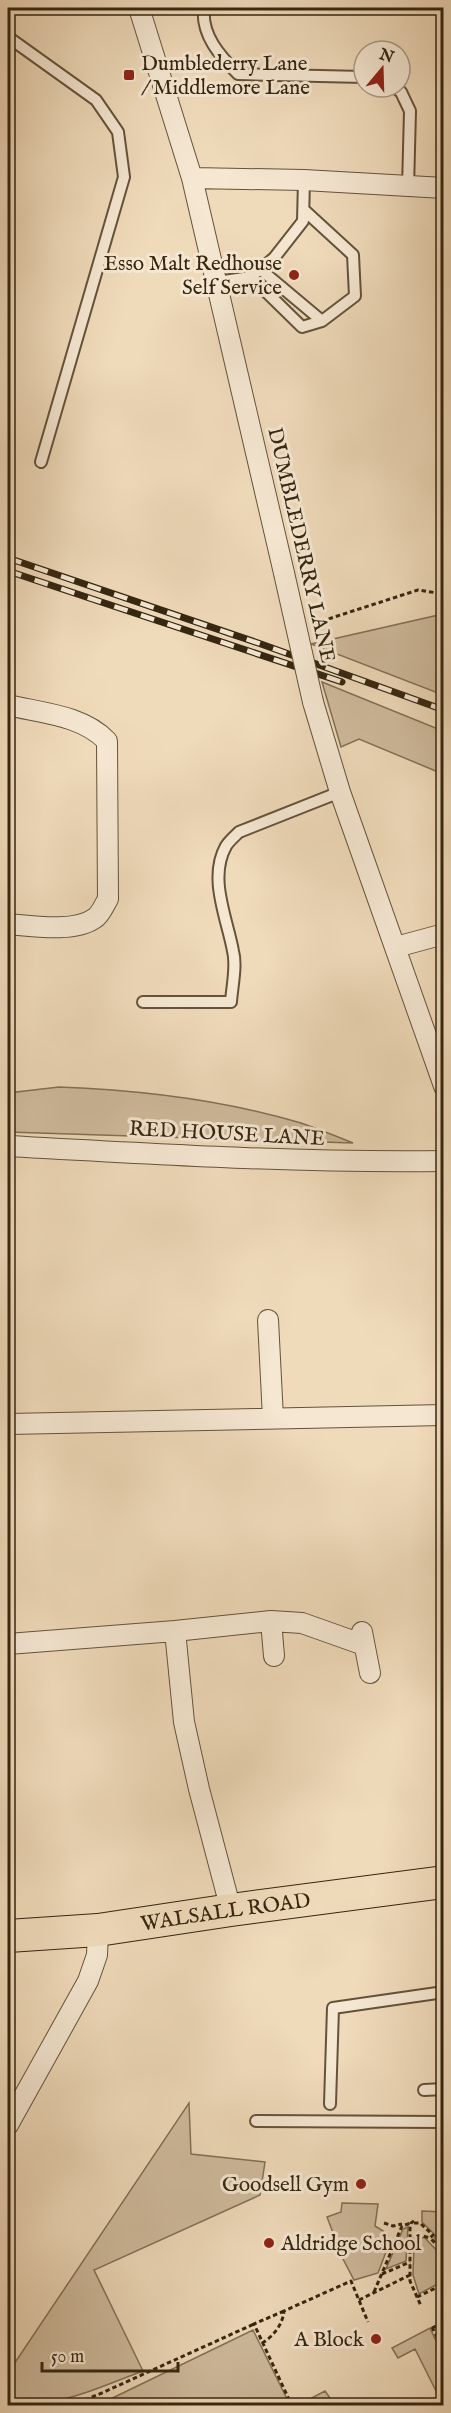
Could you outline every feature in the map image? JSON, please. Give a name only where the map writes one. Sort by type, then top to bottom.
[{"type":"main road","name":"WALSALL ROAD","points":[[8,1936],[98,1930],[444,1882]]},
{"type":"street","name":"DUMBLEDERRY LANE","points":[[139,8],[192,178],[313,702],[340,792],[444,1086]]},
{"type":"street","points":[[192,178],[304,180],[408,188],[444,188]]},
{"type":"street","points":[[8,705],[95,728],[107,741],[108,898],[98,917],[85,924],[60,927],[8,924]]},
{"type":"street","points":[[396,947],[444,934]]},
{"type":"street","name":"RED HOUSE LANE","points":[[8,1146],[345,1163],[444,1161]]},
{"type":"street","points":[[268,1320],[273,1418]]},
{"type":"street","points":[[8,1424],[444,1415]]},
{"type":"street","points":[[271,1621],[274,1656]]},
{"type":"street","points":[[8,1644],[106,1645],[175,1631],[271,1621],[302,1623],[363,1638],[370,1673]]},
{"type":"street","points":[[175,1631],[184,1722],[231,1910]]},
{"type":"street","points":[[8,2125],[88,1981],[97,1955],[98,1930]]},
{"type":"lane","points":[[204,8],[208,38],[238,74],[352,77]]},
{"type":"lane","points":[[8,37],[96,100],[118,132],[124,177],[41,462]]},
{"type":"lane","points":[[404,99],[410,111],[408,188]]},
{"type":"lane","points":[[217,282],[256,273],[274,258],[303,221],[304,180]]},
{"type":"lane","points":[[256,273],[302,327],[322,321],[355,297],[353,255],[304,210]]},
{"type":"lane","points":[[256,273],[322,321]]},
{"type":"lane","points":[[142,1002],[231,1002],[234,953],[218,881],[226,845],[239,832],[340,792]]},
{"type":"lane","points":[[330,2104],[333,2008],[444,1992]]},
{"type":"lane","points":[[424,2090],[444,2090]]},
{"type":"lane","points":[[256,2121],[444,2122]]},
{"type":"path","points":[[322,621],[418,590],[444,594]]},
{"type":"path","points":[[413,2222],[410,2242],[410,2281],[421,2306]]},
{"type":"path","points":[[374,2292],[402,2226],[413,2222]]},
{"type":"path","points":[[384,2223],[393,2226],[420,2223],[433,2235],[430,2238]]},
{"type":"path","points":[[410,2242],[419,2235],[430,2238],[444,2252]]},
{"type":"path","points":[[382,2274],[410,2262]]},
{"type":"path","points":[[359,2300],[410,2275]]},
{"type":"path","points":[[71,2406],[351,2281],[368,2322]]},
{"type":"path","points":[[417,2297],[444,2283]]},
{"type":"path","points":[[262,2343],[284,2320],[284,2312]]},
{"type":"path","points":[[444,2322],[432,2327],[444,2351]]},
{"type":"path","points":[[254,2324],[292,2406]]},
{"type":"shaded area","points":[[443,614],[443,695],[311,644]]},
{"type":"shaded area","points":[[322,682],[443,731],[443,774],[359,739],[341,747]]},
{"type":"shaded area","points":[[59,1087],[120,1091],[212,1102],[301,1123],[353,1143],[8,1132],[8,1093]]},
{"type":"shaded area","points":[[189,2103],[191,2154],[265,2162],[260,2195],[94,2270],[143,2371],[73,2397],[8,2405],[8,2373]]},
{"type":"shaded area","points":[[342,2203],[378,2204],[375,2226],[388,2234],[389,2244],[378,2273],[354,2280],[343,2259],[327,2217],[341,2212]]},
{"type":"shaded area","points":[[422,2211],[443,2212],[443,2249],[434,2240],[435,2235],[422,2222]]},
{"type":"shaded area","points":[[408,2227],[406,2261],[386,2269],[403,2229]]},
{"type":"shaded area","points":[[424,2237],[443,2257],[443,2281],[419,2294],[413,2275],[414,2246],[415,2242]]},
{"type":"shaded area","points":[[430,2328],[443,2356],[443,2397],[440,2399],[415,2349],[398,2358],[392,2348]]},
{"type":"shaded area","points":[[253,2330],[290,2405],[98,2405]]},
{"type":"shaded area","points":[[325,2391],[335,2405],[300,2404]]},
{"type":"railway","points":[[8,558],[261,644],[444,710]]},
{"type":"railway","points":[[8,571],[342,682]]},
{"type":"place","name":"Dumblederry Lane / Middlemore Lane","points":[[129,75]]},
{"type":"place","name":"Esso Malt Redhouse Self Service","points":[[294,275]]},
{"type":"place","name":"Goodsell Gym","points":[[361,2184]]},
{"type":"place","name":"Aldridge School","points":[[269,2243]]},
{"type":"place","name":"A Block","points":[[376,2339]]}]
